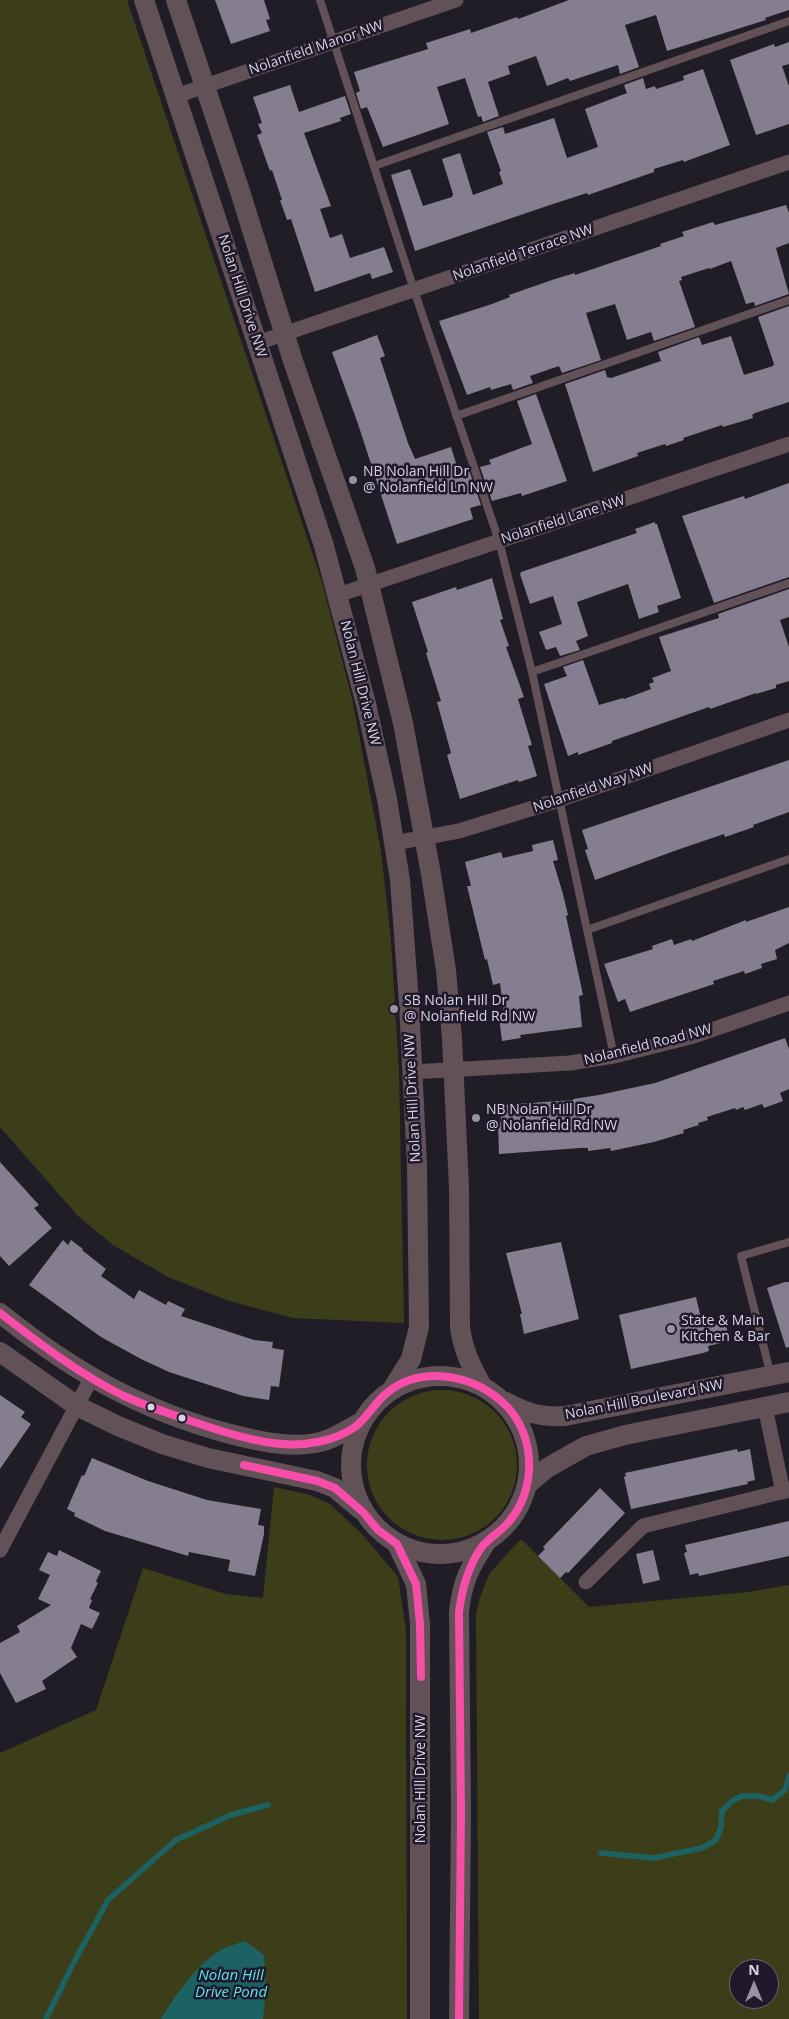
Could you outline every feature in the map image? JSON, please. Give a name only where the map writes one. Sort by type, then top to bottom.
[{"type":"street","name":"Nolan Hill Drive NW","points":[[144,0],[324,546],[366,704],[387,799],[400,880],[412,1072],[417,1166],[419,1327],[411,1359],[393,1388]]},
{"type":"street","name":"Nolan Hill Drive NW","points":[[176,0],[284,334],[336,481],[369,585],[403,723],[446,970],[454,1070],[459,1188],[460,1327],[463,1346],[469,1364],[482,1386]]},
{"type":"street","name":"Nolanfield Manor NW","points":[[176,96],[456,0]]},
{"type":"street","name":"Nolanfield Terrace NW","points":[[257,343],[789,162]]},
{"type":"street","name":"Nolanfield Lane NW","points":[[338,595],[789,444]]},
{"type":"street","name":"Nolanfield Way NW","points":[[394,843],[459,831],[559,800],[789,720]]},
{"type":"street","name":"Nolanfield Road NW","points":[[412,1072],[570,1064],[614,1056],[694,1036],[789,1003]]},
{"type":"street","points":[[0,1313],[61,1359],[114,1391],[154,1409],[216,1430],[260,1441],[294,1445],[330,1440],[361,1422]]},
{"type":"street","points":[[0,1352],[77,1406],[162,1444],[208,1458],[317,1481],[335,1488],[363,1512],[378,1530],[397,1544],[419,1552],[442,1554],[466,1550],[487,1541],[505,1526],[514,1514],[519,1507],[527,1485],[530,1462],[526,1439],[516,1418],[501,1400],[482,1386],[460,1377],[437,1375],[414,1379],[393,1388],[374,1403],[361,1422],[352,1444],[350,1467],[354,1490],[363,1512]]},
{"type":"street","name":"Nolan Hill Boulevard NW","points":[[501,1400],[524,1412],[543,1417],[565,1416],[780,1374]]},
{"type":"street","points":[[0,1550],[92,1377]]},
{"type":"street","points":[[527,1485],[547,1468],[586,1446],[625,1435],[789,1402]]},
{"type":"street","points":[[586,1582],[643,1526],[786,1491],[764,1407]]},
{"type":"street","points":[[459,2019],[461,1774],[459,1612],[466,1576],[487,1541]]},
{"type":"street","name":"Nolan Hill Drive NW","points":[[397,1544],[416,1584],[420,1624],[420,2019]]},
{"type":"lane","points":[[320,0],[414,290],[499,541],[532,672],[614,1056]]},
{"type":"lane","points":[[374,166],[789,21]]},
{"type":"lane","points":[[456,416],[789,300]]},
{"type":"lane","points":[[532,672],[789,583]]},
{"type":"lane","points":[[587,930],[789,859]]},
{"type":"lane","points":[[780,1374],[742,1256],[789,1242]]},
{"type":"shaded area","points":[[0,0],[127,0],[322,582],[353,703],[381,851],[391,940],[399,1072],[404,1323],[293,1318],[229,1301],[168,1277],[113,1245],[78,1216],[0,1127]]},
{"type":"shaded area","points":[[442,1390],[457,1391],[471,1396],[495,1412],[511,1436],[516,1450],[516,1480],[511,1494],[495,1518],[471,1534],[457,1539],[442,1540],[427,1539],[413,1534],[389,1518],[373,1494],[368,1480],[367,1465],[368,1450],[373,1436],[389,1412],[413,1396],[427,1391]]},
{"type":"shaded area","points":[[274,1487],[310,1495],[330,1504],[362,1534],[398,1577],[406,1630],[407,2019],[0,2019],[0,1753],[96,1710],[143,1568],[226,1594],[263,1598]]},
{"type":"shaded area","points":[[521,1539],[589,1607],[748,1592],[789,1585],[789,2019],[479,2019],[476,1614],[489,1574]]},
{"type":"water","name":"Nolan Hill Drive Pond","points":[[245,1941],[264,1955],[266,1990],[263,2019],[161,2019],[179,1991],[202,1965],[219,1951]]},
{"type":"building","points":[[215,0],[264,0],[270,19],[266,20],[270,31],[231,44]]},
{"type":"building","points":[[569,0],[789,0],[789,10],[765,18],[766,20],[667,51],[656,15],[625,25],[639,67],[620,74],[618,65],[570,81],[568,78],[547,86],[536,56],[508,66],[510,74],[488,82],[499,116],[483,122],[481,116],[478,117],[465,78],[437,87],[449,124],[383,147],[367,107],[361,109],[356,93],[360,91],[354,72],[428,49],[426,43],[470,29],[471,33],[517,17],[518,19]]},
{"type":"building","points":[[789,42],[789,64],[782,66],[789,86],[789,124],[756,135],[730,60],[774,44],[775,47]]},
{"type":"building","points":[[703,69],[730,145],[684,162],[683,160],[654,169],[654,172],[588,195],[587,193],[415,251],[391,175],[410,169],[423,206],[452,197],[453,194],[442,159],[460,153],[473,195],[503,184],[499,172],[501,171],[487,132],[503,127],[505,134],[554,118],[567,158],[598,147],[585,109],[627,93],[624,85],[643,78],[646,89],[655,86],[656,89],[684,80],[683,76]]},
{"type":"building","points":[[290,85],[299,112],[345,96],[351,114],[340,118],[341,121],[304,133],[331,206],[320,209],[330,238],[342,234],[350,258],[384,247],[393,272],[372,279],[370,273],[315,292],[291,219],[287,220],[272,170],[270,171],[257,135],[262,133],[258,124],[262,123],[253,97]]},
{"type":"building","points":[[786,205],[789,213],[789,243],[776,248],[789,294],[755,306],[754,302],[746,304],[731,261],[681,277],[682,280],[679,281],[695,327],[654,341],[651,332],[627,340],[615,304],[586,313],[601,360],[562,373],[559,366],[530,376],[533,383],[513,390],[511,384],[491,390],[490,387],[467,395],[439,321],[492,304],[510,297],[509,295],[555,279],[575,273],[575,275],[661,246],[660,244],[684,236],[682,232],[713,222],[715,225]]},
{"type":"building","points":[[789,306],[789,402],[755,413],[752,415],[753,418],[723,427],[722,425],[683,438],[684,440],[666,446],[665,444],[637,453],[638,456],[593,472],[565,384],[605,370],[607,377],[611,378],[661,361],[658,352],[699,337],[702,345],[731,336],[744,375],[773,366],[774,364],[758,317]]},
{"type":"building","points":[[377,335],[385,356],[380,358],[415,459],[451,447],[459,473],[469,470],[481,505],[470,508],[473,519],[397,544],[358,424],[332,352]]},
{"type":"building","points":[[536,394],[567,481],[522,496],[521,493],[492,501],[480,467],[491,464],[489,460],[532,444],[517,401]]},
{"type":"building","points":[[789,483],[789,577],[714,603],[682,516],[744,496],[745,499]]},
{"type":"building","points":[[655,522],[681,598],[657,606],[659,612],[639,619],[628,584],[577,602],[588,636],[576,641],[580,650],[560,656],[556,647],[546,650],[539,632],[562,624],[553,596],[530,604],[520,574],[521,572],[637,533],[635,529]]},
{"type":"building","points":[[492,578],[503,619],[500,620],[509,646],[506,647],[524,697],[518,699],[532,745],[528,746],[537,776],[519,782],[518,780],[460,799],[447,755],[451,753],[437,702],[441,701],[412,602],[456,587],[457,590]]},
{"type":"building","points":[[789,589],[789,617],[780,620],[789,647],[789,681],[776,685],[776,688],[710,709],[709,707],[578,755],[578,752],[568,756],[544,684],[567,676],[563,667],[583,660],[599,705],[624,699],[651,689],[649,684],[654,682],[652,678],[671,671],[659,637],[719,618],[718,614]]},
{"type":"building","points":[[789,760],[789,812],[753,825],[754,827],[725,837],[724,834],[595,880],[585,850],[588,849],[582,830]]},
{"type":"building","points":[[553,840],[558,860],[553,861],[568,915],[566,916],[583,995],[579,996],[582,1027],[520,1035],[521,1038],[502,1041],[499,1017],[504,1016],[500,983],[493,985],[487,959],[485,960],[467,886],[471,886],[465,862],[501,852],[503,858],[533,851],[532,845]]},
{"type":"building","points":[[789,907],[789,943],[775,950],[777,959],[761,964],[762,968],[745,974],[744,971],[713,981],[714,984],[630,1012],[625,999],[618,1002],[604,964],[653,949],[652,946],[672,939],[674,945],[691,939],[692,941],[746,920],[746,922]]},
{"type":"building","points":[[785,1038],[789,1049],[789,1089],[780,1093],[783,1101],[764,1108],[762,1104],[745,1110],[743,1107],[736,1110],[735,1108],[707,1117],[708,1120],[698,1123],[699,1125],[683,1130],[684,1133],[654,1142],[611,1151],[610,1148],[588,1151],[588,1148],[580,1148],[499,1154],[498,1123],[501,1122],[500,1105],[574,1100],[655,1083]]},
{"type":"building","points":[[0,1162],[39,1205],[34,1208],[52,1228],[9,1266],[0,1256]]},
{"type":"building","points":[[63,1240],[68,1245],[71,1240],[83,1249],[106,1269],[101,1276],[134,1299],[139,1290],[166,1305],[168,1301],[185,1309],[181,1316],[254,1340],[273,1342],[272,1348],[284,1350],[279,1387],[271,1386],[269,1400],[243,1396],[169,1372],[101,1337],[29,1285]]},
{"type":"building","points":[[561,1242],[579,1319],[524,1334],[520,1314],[522,1314],[506,1253]]},
{"type":"building","points":[[789,1282],[789,1347],[786,1348],[767,1288]]},
{"type":"building","points":[[696,1297],[703,1327],[725,1322],[730,1341],[708,1346],[709,1351],[703,1353],[631,1369],[619,1315]]},
{"type":"building","points":[[0,1395],[25,1412],[21,1417],[31,1424],[0,1469]]},
{"type":"building","points":[[737,1449],[738,1452],[750,1449],[755,1480],[747,1482],[748,1484],[631,1509],[624,1477],[626,1476],[625,1473]]},
{"type":"building","points":[[92,1458],[148,1481],[207,1500],[261,1509],[258,1525],[264,1526],[264,1534],[255,1576],[228,1571],[230,1560],[189,1552],[188,1556],[105,1531],[74,1516],[75,1513],[67,1509]]},
{"type":"building","points":[[600,1488],[625,1513],[568,1573],[566,1572],[560,1578],[538,1556],[545,1549],[543,1547]]},
{"type":"building","points":[[789,1521],[789,1556],[699,1576],[698,1573],[690,1575],[684,1553],[687,1552],[685,1545]]},
{"type":"building","points":[[59,1550],[101,1571],[96,1581],[98,1583],[90,1599],[92,1600],[89,1608],[100,1613],[92,1629],[81,1624],[71,1648],[77,1657],[42,1681],[46,1689],[16,1703],[0,1673],[0,1643],[20,1632],[17,1626],[51,1605],[38,1599],[50,1575],[39,1570],[48,1552],[57,1556]]},
{"type":"building","points":[[653,1550],[660,1580],[643,1584],[636,1554]]},
{"type":"waterway","points":[[601,1853],[654,1858],[702,1848],[716,1840],[721,1827],[722,1811],[732,1801],[742,1796],[759,1796],[772,1800],[785,1790],[789,1776]]},
{"type":"waterway","points":[[46,2019],[108,1900],[176,1840],[231,1815],[268,1805]]},
{"type":"transit line","points":[[0,1313],[75,1368],[124,1396],[213,1428],[262,1441],[301,1444],[339,1436],[360,1423],[388,1392],[401,1384],[430,1376],[445,1376],[474,1384],[500,1400],[514,1415],[523,1432],[528,1452],[529,1472],[526,1487],[522,1501],[514,1514],[505,1526],[476,1555],[466,1578],[459,1612],[461,1812],[459,2019]]},
{"type":"transit line","points":[[244,1465],[317,1481],[335,1488],[363,1512],[378,1530],[397,1544],[416,1584],[420,1624],[421,1677]]},
{"type":"place","name":"NB Nolan Hill Dr @ Nolanfield Ln NW","points":[[353,480]]},
{"type":"place","name":"SB Nolan Hill Dr @ Nolanfield Rd NW","points":[[394,1009]]},
{"type":"place","name":"NB Nolan Hill Dr @ Nolanfield Rd NW","points":[[476,1118]]},
{"type":"place","name":"State & Main Kitchen & Bar","points":[[671,1329]]}]
